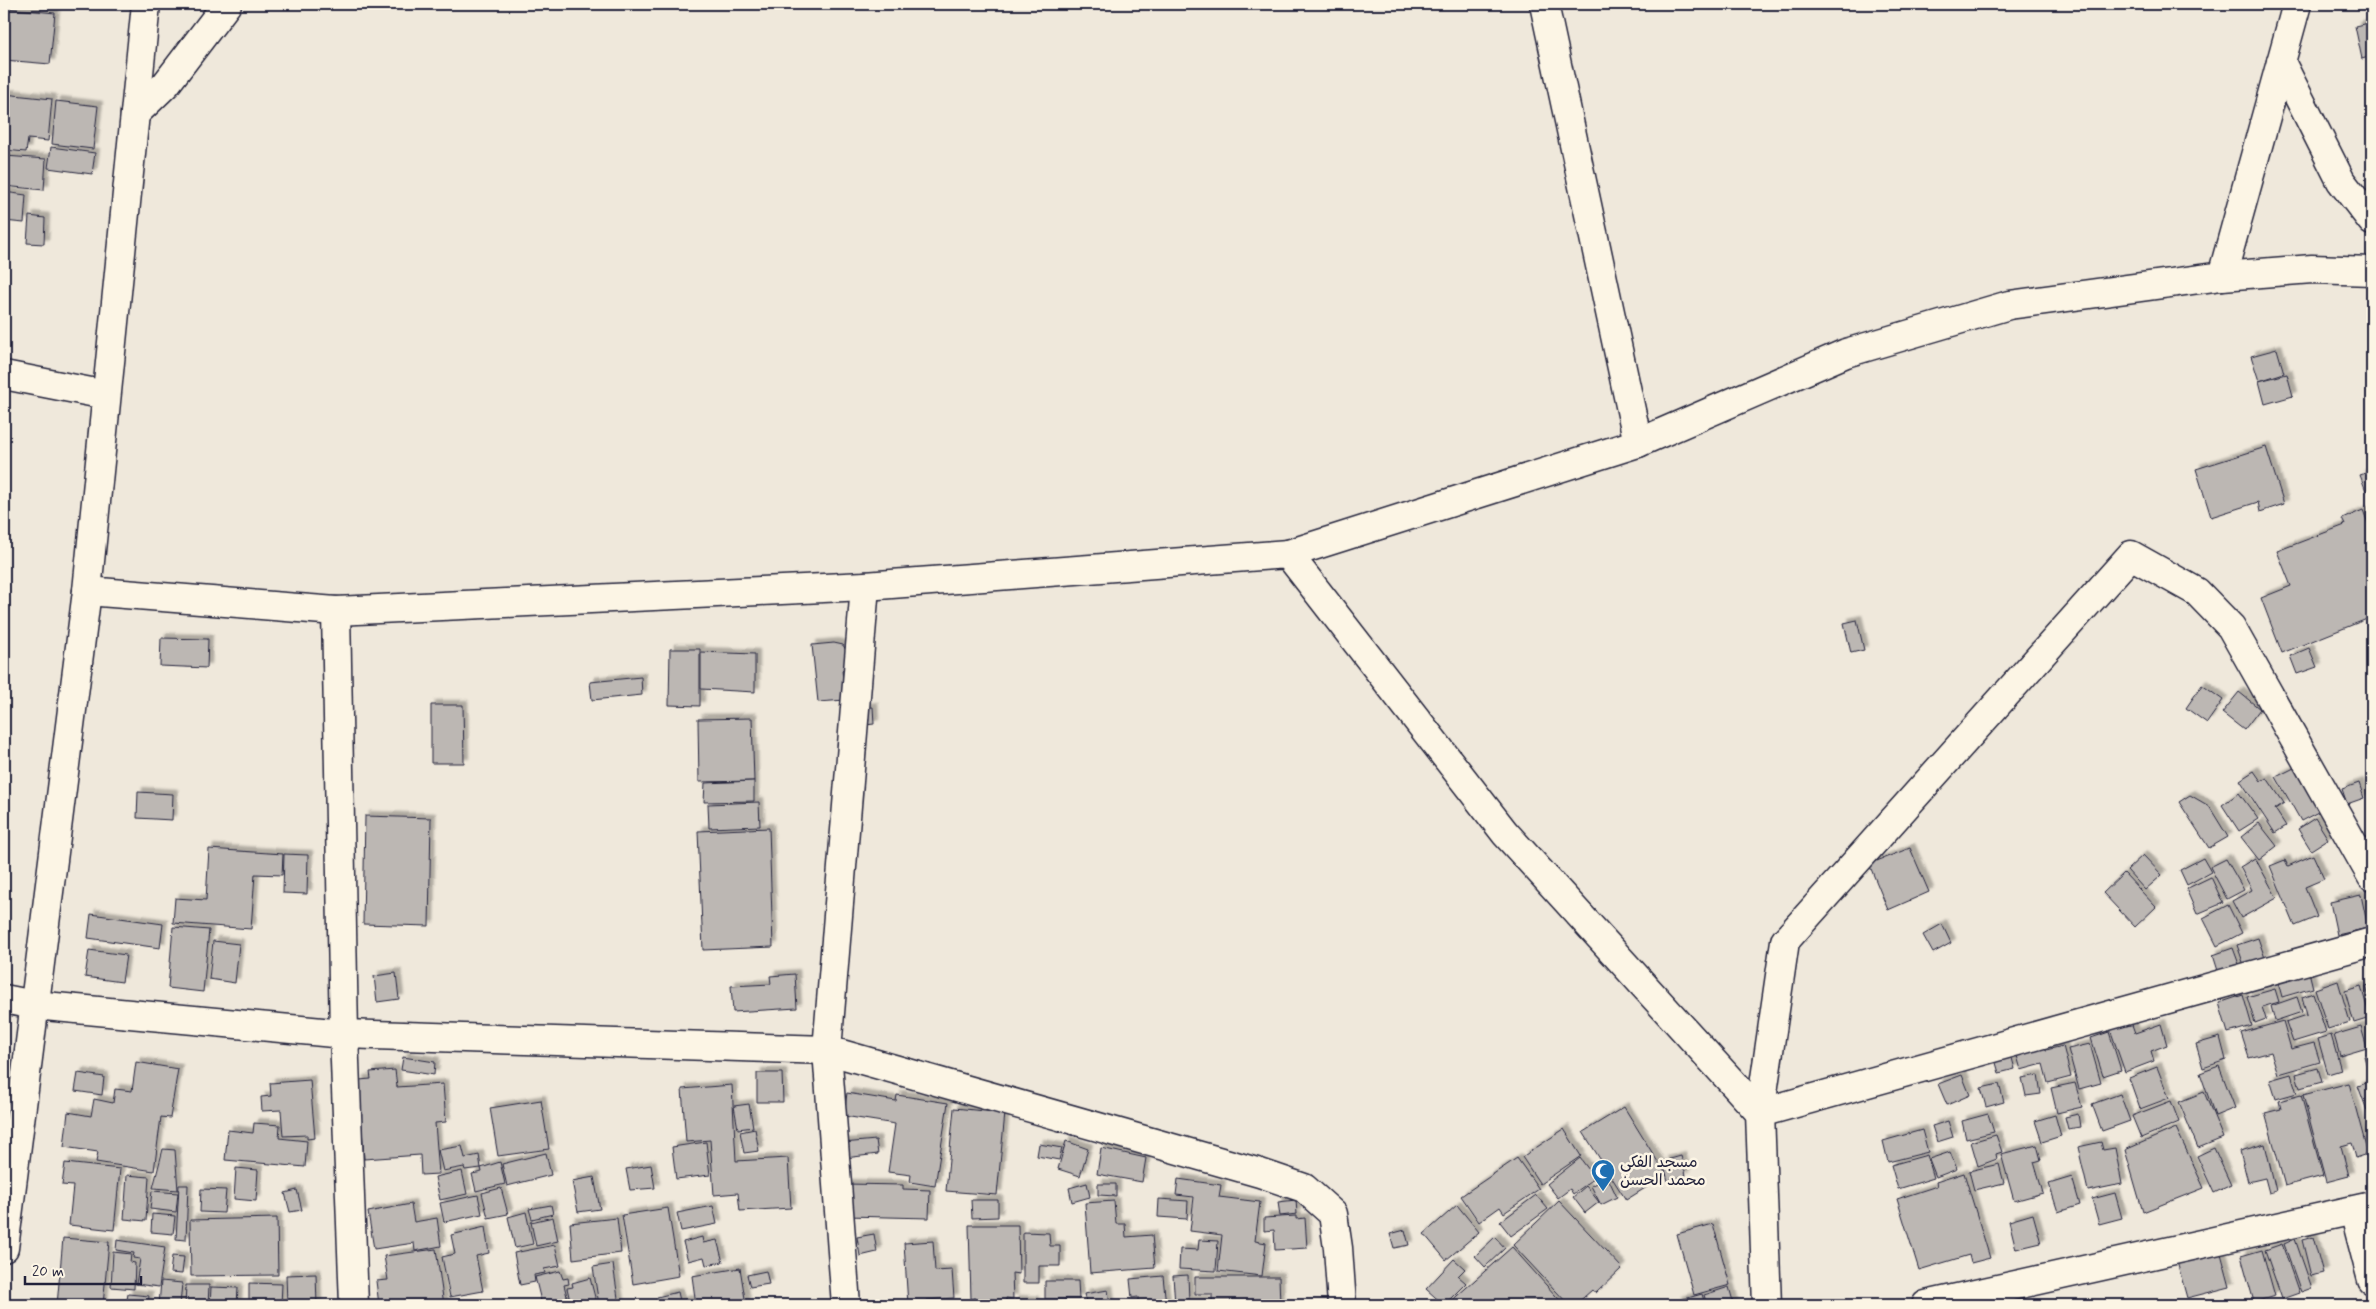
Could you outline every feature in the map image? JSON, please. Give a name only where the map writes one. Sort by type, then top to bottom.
[{"type":"street","points":[[4,1248],[86,591],[146,4]]},
{"type":"street","points":[[135,114],[166,84],[227,4]]},
{"type":"street","points":[[1544,4],[1638,443]]},
{"type":"street","points":[[2222,276],[2297,4]]},
{"type":"street","points":[[2281,62],[2342,181],[2372,221]]},
{"type":"street","points":[[86,591],[336,611],[865,586],[1288,554],[1638,443],[1846,353],[2009,305],[2222,276],[2312,269],[2372,271]]},
{"type":"street","points":[[4,375],[106,395]]},
{"type":"street","points":[[1288,554],[1505,833],[1760,1113]]},
{"type":"street","points":[[1767,1305],[1760,1113],[1785,941],[2131,555],[2197,592],[2231,627],[2372,877]]},
{"type":"street","points":[[846,1305],[827,1050],[865,586]]},
{"type":"street","points":[[336,611],[344,1034],[354,1305]]},
{"type":"street","points":[[1760,1113],[2372,942]]},
{"type":"street","points":[[4,999],[34,1005],[344,1034],[827,1050],[1260,1173],[1304,1188],[1333,1214],[1338,1248],[1342,1305]]},
{"type":"street","points":[[1926,1305],[1997,1297],[2363,1208],[2372,1280]]},
{"type":"building","points":[[5,8],[55,13],[50,64],[4,60]]},
{"type":"building","points":[[2372,22],[2372,56],[2362,59],[2355,26]]},
{"type":"building","points":[[4,94],[52,99],[48,141],[28,139],[26,152],[4,150]]},
{"type":"building","points":[[56,101],[98,106],[93,149],[52,144]]},
{"type":"building","points":[[51,147],[95,153],[92,174],[48,168]]},
{"type":"building","points":[[5,156],[46,159],[44,190],[4,186]]},
{"type":"building","points":[[4,192],[26,195],[24,223],[4,221]]},
{"type":"building","points":[[29,216],[45,218],[44,244],[27,243]]},
{"type":"building","points":[[2277,349],[2284,373],[2259,381],[2251,356]]},
{"type":"building","points":[[2287,374],[2293,396],[2265,404],[2259,381]]},
{"type":"building","points":[[2266,447],[2284,504],[2260,512],[2258,502],[2211,517],[2196,469]]},
{"type":"building","points":[[2372,471],[2372,489],[2366,491],[2360,475]]},
{"type":"building","points":[[2363,510],[2372,534],[2372,617],[2282,653],[2261,598],[2291,586],[2277,551],[2345,525],[2342,519]]},
{"type":"building","points":[[1857,620],[1864,650],[1851,653],[1844,623]]},
{"type":"building","points":[[161,638],[208,639],[207,668],[160,666]]},
{"type":"building","points":[[834,643],[843,645],[848,654],[850,664],[842,670],[845,700],[818,702],[812,645]]},
{"type":"building","points":[[2309,648],[2317,667],[2297,674],[2290,656]]},
{"type":"building","points":[[670,649],[700,649],[700,706],[669,705]]},
{"type":"building","points":[[701,652],[755,654],[755,692],[701,689]]},
{"type":"building","points":[[641,677],[642,695],[592,700],[590,682]]},
{"type":"building","points":[[2202,685],[2223,700],[2207,723],[2186,708]]},
{"type":"building","points":[[2239,692],[2260,709],[2244,730],[2222,713]]},
{"type":"building","points":[[431,705],[463,705],[464,763],[431,763]]},
{"type":"building","points":[[873,707],[874,724],[858,726],[856,709]]},
{"type":"building","points":[[752,718],[754,781],[699,782],[698,719]]},
{"type":"building","points":[[2296,767],[2320,811],[2301,821],[2276,777]]},
{"type":"building","points":[[2254,771],[2261,781],[2267,778],[2284,803],[2275,809],[2286,826],[2275,833],[2240,780]]},
{"type":"building","points":[[754,781],[754,801],[704,802],[705,783]]},
{"type":"building","points":[[2359,783],[2364,798],[2347,804],[2342,789]]},
{"type":"building","points":[[138,792],[173,794],[172,820],[137,818]]},
{"type":"building","points":[[2239,793],[2258,819],[2239,831],[2222,805]]},
{"type":"building","points":[[2190,795],[2209,806],[2228,837],[2209,848],[2179,802]]},
{"type":"building","points":[[759,802],[760,826],[709,828],[708,804]]},
{"type":"building","points":[[365,816],[431,818],[429,926],[363,924]]},
{"type":"building","points":[[2315,818],[2328,839],[2311,850],[2298,829]]},
{"type":"building","points":[[2259,823],[2277,846],[2259,860],[2241,837]]},
{"type":"building","points":[[769,828],[773,947],[703,950],[698,831]]},
{"type":"building","points":[[1910,848],[1929,892],[1888,910],[1869,864]]},
{"type":"building","points":[[209,849],[283,854],[282,875],[255,874],[251,929],[173,923],[175,898],[206,900]]},
{"type":"building","points":[[284,854],[308,855],[307,894],[283,893]]},
{"type":"building","points":[[2143,855],[2162,875],[2145,890],[2127,870]]},
{"type":"building","points":[[2313,855],[2324,879],[2305,887],[2317,917],[2295,926],[2270,866],[2285,860],[2288,866]]},
{"type":"building","points":[[2203,858],[2211,872],[2187,885],[2180,870]]},
{"type":"building","points":[[2255,858],[2277,898],[2241,918],[2232,901],[2252,890],[2240,867]]},
{"type":"building","points":[[2226,859],[2244,890],[2227,899],[2210,867]]},
{"type":"building","points":[[2124,873],[2156,907],[2135,927],[2103,893]]},
{"type":"building","points":[[2211,877],[2223,903],[2197,914],[2186,889]]},
{"type":"building","points":[[2361,895],[2368,928],[2337,935],[2330,902]]},
{"type":"building","points":[[2228,905],[2242,933],[2217,946],[2203,918]]},
{"type":"building","points":[[91,914],[163,924],[160,948],[88,938]]},
{"type":"building","points":[[1942,924],[1951,943],[1933,953],[1923,935]]},
{"type":"building","points":[[173,927],[209,930],[203,992],[168,988]]},
{"type":"building","points":[[2258,938],[2265,958],[2244,965],[2237,945]]},
{"type":"building","points":[[213,941],[239,944],[235,983],[209,979]]},
{"type":"building","points":[[2233,948],[2240,967],[2219,974],[2213,955]]},
{"type":"building","points":[[89,950],[126,955],[122,982],[85,977]]},
{"type":"building","points":[[2309,972],[2313,988],[2282,997],[2278,982]]},
{"type":"building","points":[[396,973],[399,999],[377,1002],[374,976]]},
{"type":"building","points":[[795,974],[797,1008],[733,1012],[731,986],[771,984],[770,976]]},
{"type":"building","points":[[2338,981],[2350,1022],[2328,1029],[2315,989]]},
{"type":"building","points":[[2372,984],[2372,1010],[2366,986]]},
{"type":"building","points":[[2361,986],[2370,1018],[2354,1023],[2345,991]]},
{"type":"building","points":[[2275,989],[2279,1002],[2262,1007],[2266,1019],[2255,1023],[2247,997]]},
{"type":"building","points":[[2313,993],[2326,1032],[2293,1042],[2286,1022],[2307,1015],[2302,997]]},
{"type":"building","points":[[2243,995],[2252,1026],[2228,1033],[2219,1003]]},
{"type":"building","points":[[2297,997],[2302,1012],[2275,1021],[2271,1006]]},
{"type":"building","points":[[2283,1021],[2291,1049],[2314,1043],[2320,1062],[2278,1074],[2271,1052],[2249,1058],[2241,1033]]},
{"type":"building","points":[[2131,1022],[2135,1033],[2161,1024],[2167,1045],[2151,1051],[2154,1061],[2125,1072],[2110,1029]]},
{"type":"building","points":[[2361,1027],[2367,1048],[2340,1056],[2334,1035]]},
{"type":"building","points":[[2109,1032],[2121,1070],[2103,1076],[2091,1038]]},
{"type":"building","points":[[2331,1035],[2341,1070],[2328,1074],[2318,1039]]},
{"type":"building","points":[[2043,1037],[2046,1050],[2063,1046],[2071,1077],[2048,1083],[2043,1064],[2021,1070],[2014,1045]]},
{"type":"building","points":[[2220,1037],[2226,1060],[2203,1068],[2196,1044]]},
{"type":"building","points":[[2090,1044],[2101,1083],[2079,1089],[2068,1049]]},
{"type":"building","points":[[2010,1051],[2015,1069],[1999,1073],[1994,1056]]},
{"type":"building","points":[[2372,1054],[2372,1085],[2364,1056]]},
{"type":"building","points":[[403,1057],[435,1062],[434,1075],[401,1070]]},
{"type":"building","points":[[136,1062],[178,1069],[170,1118],[161,1117],[154,1171],[96,1162],[98,1152],[64,1147],[68,1112],[91,1116],[94,1099],[113,1103],[115,1089],[132,1091]]},
{"type":"building","points":[[2219,1066],[2235,1108],[2215,1116],[2200,1073]]},
{"type":"building","points":[[2157,1067],[2169,1098],[2140,1109],[2129,1078]]},
{"type":"building","points":[[2318,1068],[2322,1082],[2300,1088],[2296,1074]]},
{"type":"building","points":[[395,1070],[397,1087],[443,1084],[446,1122],[435,1123],[439,1174],[421,1175],[420,1155],[364,1159],[359,1080],[371,1079],[370,1072]]},
{"type":"building","points":[[78,1073],[104,1077],[102,1095],[75,1091]]},
{"type":"building","points":[[757,1073],[782,1073],[783,1102],[757,1102]]},
{"type":"building","points":[[2291,1074],[2297,1093],[2276,1099],[2270,1080]]},
{"type":"building","points":[[1962,1075],[1970,1095],[1947,1105],[1938,1084]]},
{"type":"building","points":[[2038,1075],[2041,1094],[2026,1096],[2022,1078]]},
{"type":"building","points":[[310,1080],[315,1138],[307,1139],[307,1135],[283,1136],[281,1110],[262,1111],[261,1097],[271,1096],[270,1083]]},
{"type":"building","points":[[2369,1082],[2372,1092],[2372,1124],[2358,1086]]},
{"type":"building","points":[[2075,1083],[2082,1107],[2057,1113],[2051,1088]]},
{"type":"building","points":[[2349,1083],[2368,1154],[2356,1158],[2352,1143],[2341,1146],[2349,1176],[2326,1182],[2303,1095]]},
{"type":"building","points":[[1999,1084],[2004,1102],[1986,1107],[1981,1088]]},
{"type":"building","points":[[732,1085],[736,1161],[788,1158],[791,1208],[740,1211],[738,1193],[714,1195],[710,1140],[686,1142],[682,1089]]},
{"type":"building","points":[[2204,1092],[2223,1138],[2198,1148],[2179,1102]]},
{"type":"building","points":[[847,1093],[896,1101],[897,1095],[948,1103],[935,1186],[910,1182],[911,1175],[888,1172],[895,1124],[844,1116]]},
{"type":"building","points":[[2120,1094],[2130,1121],[2102,1131],[2092,1104]]},
{"type":"building","points":[[2301,1095],[2323,1176],[2285,1186],[2265,1113],[2281,1109],[2279,1101]]},
{"type":"building","points":[[541,1100],[549,1149],[498,1156],[490,1108]]},
{"type":"building","points":[[2171,1101],[2179,1122],[2141,1138],[2132,1116]]},
{"type":"building","points":[[749,1104],[753,1127],[738,1129],[734,1106]]},
{"type":"building","points":[[1624,1107],[1666,1175],[1626,1200],[1583,1132]]},
{"type":"building","points":[[954,1108],[1005,1113],[997,1195],[946,1191]]},
{"type":"building","points":[[1988,1114],[1994,1132],[1966,1139],[1962,1121]]},
{"type":"building","points":[[2078,1114],[2080,1127],[2068,1129],[2065,1117]]},
{"type":"building","points":[[2055,1115],[2061,1136],[2042,1142],[2035,1121]]},
{"type":"building","points":[[1948,1121],[1953,1137],[1937,1142],[1932,1126]]},
{"type":"building","points":[[254,1123],[280,1125],[279,1138],[307,1141],[305,1167],[225,1160],[228,1130],[253,1133]]},
{"type":"building","points":[[2176,1128],[2204,1188],[2143,1212],[2125,1150]]},
{"type":"building","points":[[755,1129],[759,1151],[744,1153],[740,1132]]},
{"type":"building","points":[[1564,1129],[1581,1156],[1540,1184],[1522,1157]]},
{"type":"building","points":[[1922,1130],[1928,1152],[1888,1162],[1883,1141]]},
{"type":"building","points":[[1996,1135],[2002,1152],[1996,1154],[1997,1159],[1978,1166],[1971,1142]]},
{"type":"building","points":[[876,1140],[878,1154],[845,1158],[843,1143]]},
{"type":"building","points":[[1066,1141],[1088,1149],[1080,1176],[1058,1169]]},
{"type":"building","points":[[706,1142],[710,1175],[676,1179],[672,1147]]},
{"type":"building","points":[[2101,1142],[2103,1150],[2115,1148],[2122,1184],[2088,1191],[2078,1147]]},
{"type":"building","points":[[1039,1144],[1062,1148],[1059,1160],[1037,1156]]},
{"type":"building","points":[[2265,1144],[2276,1191],[2269,1193],[2265,1178],[2248,1182],[2240,1151]]},
{"type":"building","points":[[2037,1145],[2041,1160],[2034,1162],[2043,1193],[2014,1201],[2001,1154]]},
{"type":"building","points":[[462,1146],[465,1158],[479,1155],[481,1168],[465,1170],[464,1167],[443,1171],[438,1150]]},
{"type":"building","points":[[1101,1148],[1146,1158],[1142,1182],[1097,1174]]},
{"type":"building","points":[[2214,1148],[2231,1185],[2214,1193],[2197,1156]]},
{"type":"building","points":[[163,1149],[175,1150],[178,1190],[153,1188]]},
{"type":"building","points":[[1950,1152],[1957,1169],[1936,1177],[1929,1159]]},
{"type":"building","points":[[546,1153],[551,1175],[507,1186],[502,1164]]},
{"type":"building","points":[[1927,1155],[1934,1178],[1898,1189],[1891,1165]]},
{"type":"building","points":[[1681,1156],[1686,1175],[1668,1181],[1663,1161]]},
{"type":"building","points":[[1517,1158],[1539,1189],[1504,1213],[1500,1207],[1479,1222],[1461,1196]]},
{"type":"building","points":[[1580,1158],[1595,1178],[1573,1194],[1570,1189],[1558,1198],[1547,1184]]},
{"type":"building","points":[[500,1162],[505,1184],[476,1191],[472,1174],[482,1172],[481,1168]]},
{"type":"building","points":[[65,1163],[120,1169],[114,1230],[69,1225],[73,1186],[62,1185]]},
{"type":"building","points":[[1999,1164],[2004,1183],[1974,1190],[1969,1171]]},
{"type":"building","points":[[651,1165],[655,1188],[630,1190],[626,1169]]},
{"type":"building","points":[[236,1168],[258,1170],[256,1201],[234,1199]]},
{"type":"building","points":[[462,1171],[467,1194],[440,1200],[435,1177]]},
{"type":"building","points":[[1964,1173],[1990,1258],[1971,1263],[1969,1255],[1919,1270],[1897,1199],[1937,1186],[1936,1182]]},
{"type":"building","points":[[127,1175],[149,1177],[146,1221],[124,1219]]},
{"type":"building","points":[[594,1177],[600,1209],[578,1212],[572,1181]]},
{"type":"building","points":[[2072,1177],[2080,1205],[2058,1212],[2049,1184]]},
{"type":"building","points":[[1608,1178],[1617,1197],[1601,1205],[1591,1186]]},
{"type":"building","points":[[1178,1179],[1221,1185],[1219,1197],[1260,1202],[1255,1241],[1266,1243],[1262,1276],[1218,1271],[1222,1235],[1190,1231],[1194,1197],[1176,1195]]},
{"type":"building","points":[[1087,1183],[1090,1197],[1072,1202],[1069,1188]]},
{"type":"building","points":[[846,1184],[903,1185],[903,1189],[930,1190],[929,1218],[846,1216]]},
{"type":"building","points":[[1098,1184],[1116,1184],[1116,1196],[1098,1195]]},
{"type":"building","points":[[179,1185],[188,1185],[186,1240],[176,1239]]},
{"type":"building","points":[[1586,1186],[1599,1202],[1585,1213],[1573,1197]]},
{"type":"building","points":[[501,1188],[508,1214],[488,1218],[482,1193]]},
{"type":"building","points":[[201,1189],[226,1190],[224,1213],[200,1212]]},
{"type":"building","points":[[297,1190],[302,1210],[290,1212],[285,1193]]},
{"type":"building","points":[[152,1191],[178,1193],[176,1212],[150,1209]]},
{"type":"building","points":[[2115,1193],[2122,1218],[2099,1224],[2092,1199]]},
{"type":"building","points":[[478,1195],[482,1214],[444,1222],[440,1203]]},
{"type":"building","points":[[1536,1195],[1548,1209],[1511,1236],[1500,1222]]},
{"type":"building","points":[[1159,1199],[1188,1201],[1187,1219],[1158,1217]]},
{"type":"building","points":[[971,1200],[998,1200],[998,1217],[972,1218]]},
{"type":"building","points":[[1296,1200],[1297,1214],[1280,1216],[1278,1202]]},
{"type":"building","points":[[1114,1201],[1116,1224],[1125,1224],[1126,1237],[1152,1235],[1155,1268],[1090,1273],[1085,1203]]},
{"type":"building","points":[[1559,1201],[1622,1268],[1596,1293],[1592,1290],[1575,1305],[1569,1305],[1513,1245]]},
{"type":"building","points":[[411,1204],[414,1222],[437,1218],[441,1246],[415,1251],[414,1243],[374,1249],[368,1212]]},
{"type":"building","points":[[551,1205],[553,1214],[532,1219],[529,1209]]},
{"type":"building","points":[[1457,1205],[1479,1232],[1446,1260],[1424,1234]]},
{"type":"building","points":[[713,1206],[717,1224],[681,1231],[677,1213]]},
{"type":"building","points":[[668,1208],[679,1276],[633,1284],[622,1215]]},
{"type":"building","points":[[526,1212],[533,1244],[515,1248],[508,1217]]},
{"type":"building","points":[[152,1214],[175,1216],[173,1234],[151,1232]]},
{"type":"building","points":[[2033,1214],[2041,1243],[2016,1249],[2009,1221]]},
{"type":"building","points":[[1296,1216],[1296,1219],[1305,1218],[1307,1248],[1275,1250],[1274,1230],[1264,1231],[1264,1218]]},
{"type":"building","points":[[553,1217],[558,1241],[536,1246],[531,1222]]},
{"type":"building","points":[[277,1218],[278,1275],[191,1276],[190,1220]]},
{"type":"building","points":[[617,1218],[621,1253],[573,1259],[570,1223]]},
{"type":"building","points":[[1713,1224],[1730,1285],[1694,1295],[1677,1234]]},
{"type":"building","points":[[969,1225],[1018,1225],[1019,1274],[1012,1273],[1013,1299],[1006,1298],[1006,1305],[975,1305],[975,1298],[971,1299]]},
{"type":"building","points":[[485,1227],[489,1253],[476,1256],[483,1291],[450,1297],[442,1257],[455,1254],[451,1235]]},
{"type":"building","points":[[1405,1230],[1409,1245],[1394,1248],[1390,1234]]},
{"type":"building","points":[[1023,1232],[1049,1233],[1050,1246],[1060,1246],[1060,1266],[1039,1266],[1039,1283],[1023,1283]]},
{"type":"building","points":[[874,1234],[877,1252],[860,1256],[857,1237]]},
{"type":"building","points":[[702,1237],[703,1243],[717,1240],[723,1262],[706,1265],[704,1257],[688,1261],[683,1242]]},
{"type":"building","points":[[1495,1237],[1505,1248],[1485,1267],[1475,1256]]},
{"type":"building","points":[[2313,1237],[2323,1273],[2311,1276],[2302,1240]]},
{"type":"building","points":[[63,1238],[109,1242],[103,1305],[57,1305]]},
{"type":"building","points":[[2295,1239],[2312,1288],[2301,1292],[2284,1244]]},
{"type":"building","points":[[117,1240],[165,1247],[159,1287],[136,1284],[140,1259],[133,1258],[134,1253],[116,1250]]},
{"type":"building","points":[[1199,1240],[1218,1241],[1216,1271],[1179,1269],[1180,1249],[1198,1250]]},
{"type":"building","points":[[933,1241],[935,1271],[952,1270],[954,1298],[926,1300],[927,1305],[908,1305],[904,1243]]},
{"type":"building","points":[[2282,1244],[2299,1293],[2282,1299],[2265,1250]]},
{"type":"building","points":[[555,1245],[560,1266],[544,1269],[545,1273],[534,1275],[535,1282],[520,1285],[514,1253]]},
{"type":"building","points":[[2219,1246],[2230,1287],[2187,1298],[2176,1258]]},
{"type":"building","points":[[1512,1247],[1564,1305],[1448,1304]]},
{"type":"building","points":[[436,1249],[444,1305],[379,1305],[376,1281],[388,1280],[384,1256]]},
{"type":"building","points":[[2262,1250],[2275,1296],[2254,1302],[2241,1256]]},
{"type":"building","points":[[113,1252],[131,1254],[130,1262],[135,1263],[134,1289],[111,1287]]},
{"type":"building","points":[[172,1256],[184,1257],[182,1274],[170,1273]]},
{"type":"building","points":[[1454,1259],[1465,1269],[1458,1276],[1466,1283],[1444,1305],[1426,1289]]},
{"type":"building","points":[[613,1264],[619,1305],[599,1305],[593,1267]]},
{"type":"building","points":[[740,1268],[746,1305],[696,1305],[692,1276]]},
{"type":"building","points":[[560,1271],[563,1279],[568,1278],[569,1284],[564,1285],[569,1304],[542,1305],[535,1277]]},
{"type":"building","points":[[766,1271],[769,1284],[750,1287],[747,1275]]},
{"type":"building","points":[[316,1274],[317,1305],[287,1305],[286,1275]]},
{"type":"building","points":[[1188,1275],[1189,1301],[1205,1300],[1205,1305],[1175,1305],[1173,1276]]},
{"type":"building","points":[[1163,1276],[1166,1305],[1130,1305],[1138,1304],[1138,1297],[1132,1298],[1130,1279]]},
{"type":"building","points":[[1195,1277],[1279,1277],[1280,1305],[1212,1305],[1212,1294],[1195,1294]]},
{"type":"building","points":[[590,1278],[597,1305],[571,1305],[567,1288],[573,1287],[572,1283]]},
{"type":"building","points":[[161,1281],[182,1283],[180,1305],[159,1305]]},
{"type":"building","points":[[1045,1281],[1078,1281],[1079,1299],[1045,1299]]},
{"type":"building","points":[[249,1283],[282,1284],[281,1305],[249,1305]]},
{"type":"building","points":[[186,1285],[209,1285],[208,1305],[185,1305]]},
{"type":"building","points":[[211,1287],[238,1288],[237,1305],[210,1305]]},
{"type":"building","points":[[1729,1287],[1734,1305],[1707,1305],[1704,1295]]},
{"type":"building","points":[[1108,1290],[1110,1305],[1087,1305],[1084,1294]]},
{"type":"building","points":[[678,1292],[680,1301],[689,1299],[690,1305],[659,1305],[657,1297]]},
{"type":"building","points":[[128,1294],[149,1296],[148,1305],[126,1305]]},
{"type":"building","points":[[1702,1294],[1705,1305],[1679,1305],[1677,1301]]},
{"type":"building","points":[[1015,1300],[1034,1301],[1034,1305],[1014,1305]]},
{"type":"building","points":[[953,1304],[953,1305],[928,1305]]},
{"type":"place","name":"مسجد الفكي محمد الحسن","points":[[1603,1192]]}]
